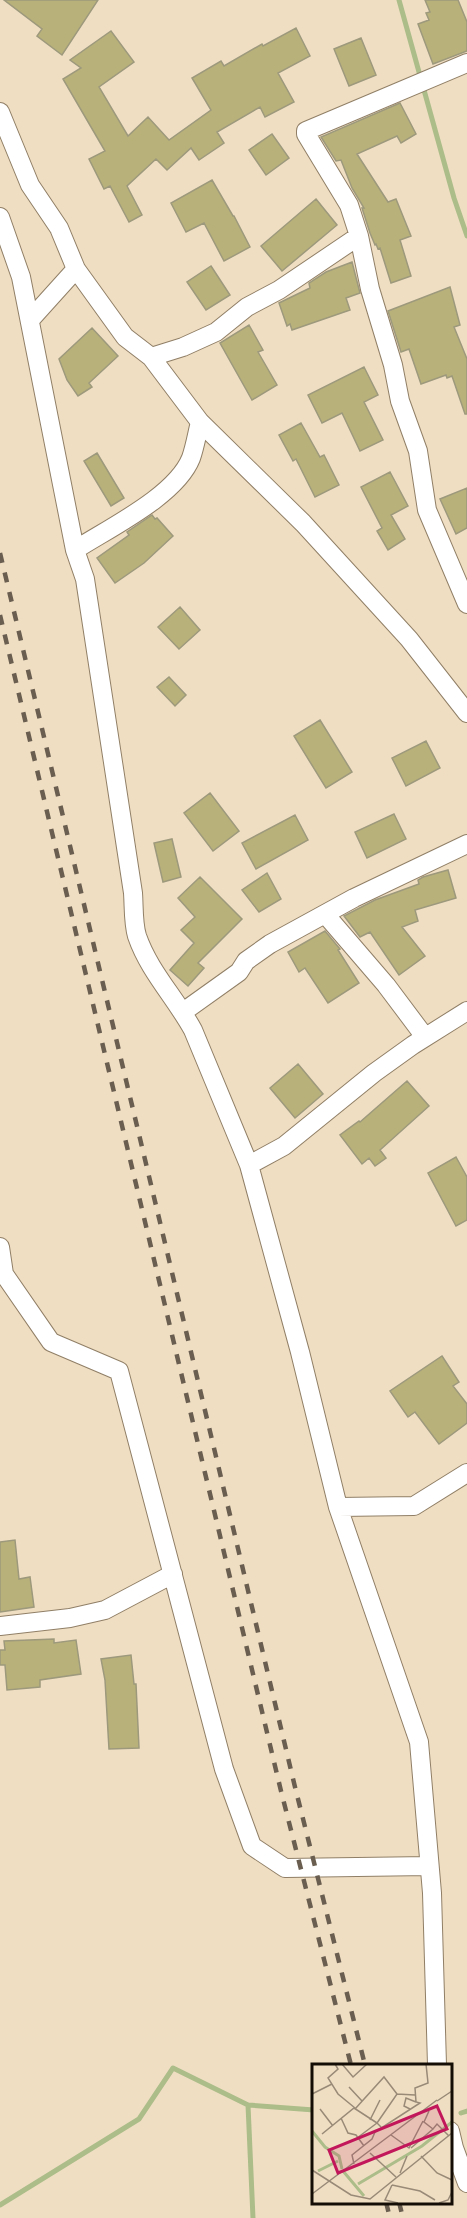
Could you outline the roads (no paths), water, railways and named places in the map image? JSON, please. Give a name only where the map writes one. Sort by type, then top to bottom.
[{"type":"street","points":[[467,63],[306,131],[349,204],[359,236],[370,289],[393,365],[400,401],[418,451],[427,510],[467,604]]},
{"type":"street","points":[[0,112],[30,185],[59,228],[76,268],[125,337],[151,357],[200,422],[303,523],[410,639],[467,713]]},
{"type":"street","points":[[0,217],[21,277],[75,550],[85,579],[137,934],[154,973],[183,1012],[193,1030],[249,1165],[300,1352],[338,1507],[419,1742],[429,1866],[437,2064]]},
{"type":"street","points":[[151,357],[183,347],[216,332],[247,307],[279,290],[359,236]]},
{"type":"street","points":[[30,320],[76,268]]},
{"type":"street","points":[[75,550],[163,495],[190,460],[200,422]]},
{"type":"street","points":[[183,1012],[238,972],[246,961],[270,944],[325,914],[467,844]]},
{"type":"street","points":[[325,914],[386,985],[425,1037]]},
{"type":"street","points":[[249,1165],[272,1154],[291,1141],[366,1079],[425,1037],[467,1011]]},
{"type":"street","points":[[0,1247],[4,1274],[51,1342],[119,1371],[224,1769],[252,1846],[285,1868],[429,1866]]},
{"type":"street","points":[[338,1507],[414,1506],[467,1473]]},
{"type":"street","points":[[0,1626],[70,1618],[105,1610],[173,1574]]},
{"type":"street","points":[[452,2140],[467,2183]]},
{"type":"waterway","points":[[399,0],[454,198],[467,236]]},
{"type":"waterway","points":[[0,2205],[139,2119],[173,2068],[248,2105],[312,2110]]},
{"type":"waterway","points":[[248,2105],[253,2218]]},
{"type":"waterway","points":[[461,2113],[467,2111]]},
{"type":"railway","points":[[0,553],[295,1787],[365,2064]]},
{"type":"railway","points":[[0,615],[281,1791],[351,2064]]},
{"type":"railway","points":[[386,2203],[390,2218]]},
{"type":"railway","points":[[399,2203],[403,2218]]}]
